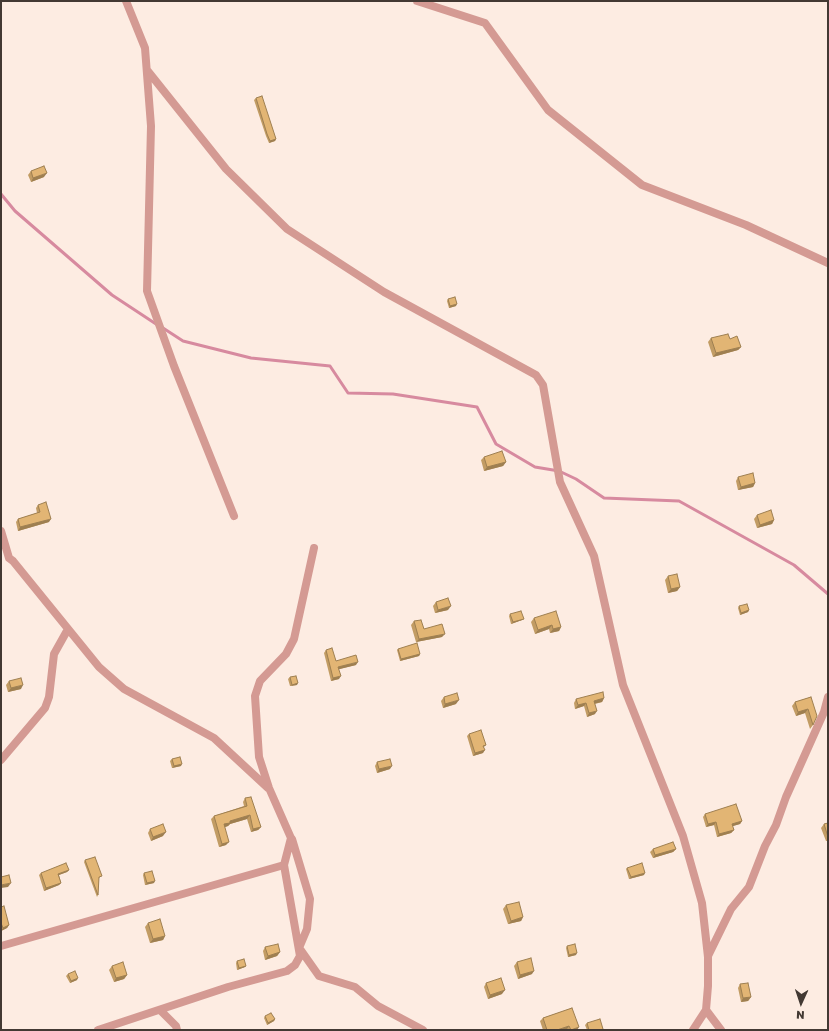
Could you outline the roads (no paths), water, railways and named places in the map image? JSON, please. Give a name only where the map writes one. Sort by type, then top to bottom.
[{"type":"street","points":[[126,1],[145,48],[147,70],[151,126],[147,291],[174,366],[234,516]]},
{"type":"street","points":[[418,1],[485,23],[548,110],[642,185],[746,225],[828,263]]},
{"type":"street","points":[[147,70],[226,169],[287,229],[384,292],[536,375],[543,385],[560,482],[594,556],[623,685],[683,836],[702,903],[708,957],[708,986],[706,1010],[694,1030]]},
{"type":"street","points":[[1,531],[8,558]]},
{"type":"street","points":[[298,948],[307,929],[310,899],[291,838],[269,788],[259,757],[255,696],[260,681],[286,654],[294,639],[314,548]]},
{"type":"street","points":[[1,553],[13,561],[99,667],[124,690],[214,738],[269,788]]},
{"type":"street","points":[[1,760],[45,708],[49,697],[54,654],[68,629]]},
{"type":"street","points":[[708,957],[731,909],[749,887],[755,875],[765,846],[776,825],[824,712],[828,697]]},
{"type":"street","points":[[98,1030],[228,987],[287,971],[295,965],[300,956],[284,865],[291,838]]},
{"type":"street","points":[[1,946],[284,865]]},
{"type":"street","points":[[298,948],[319,976],[355,987],[378,1006],[423,1030]]},
{"type":"street","points":[[160,1010],[176,1026],[177,1030]]},
{"type":"street","points":[[706,1010],[721,1030]]},
{"type":"waterway","points":[[1,194],[15,211],[112,295],[156,324]]},
{"type":"waterway","points":[[163,328],[183,341],[251,358],[330,366],[348,393],[393,394],[477,407],[496,444],[535,467],[559,471],[576,479],[604,498],[679,501],[794,565],[828,594]]}]
